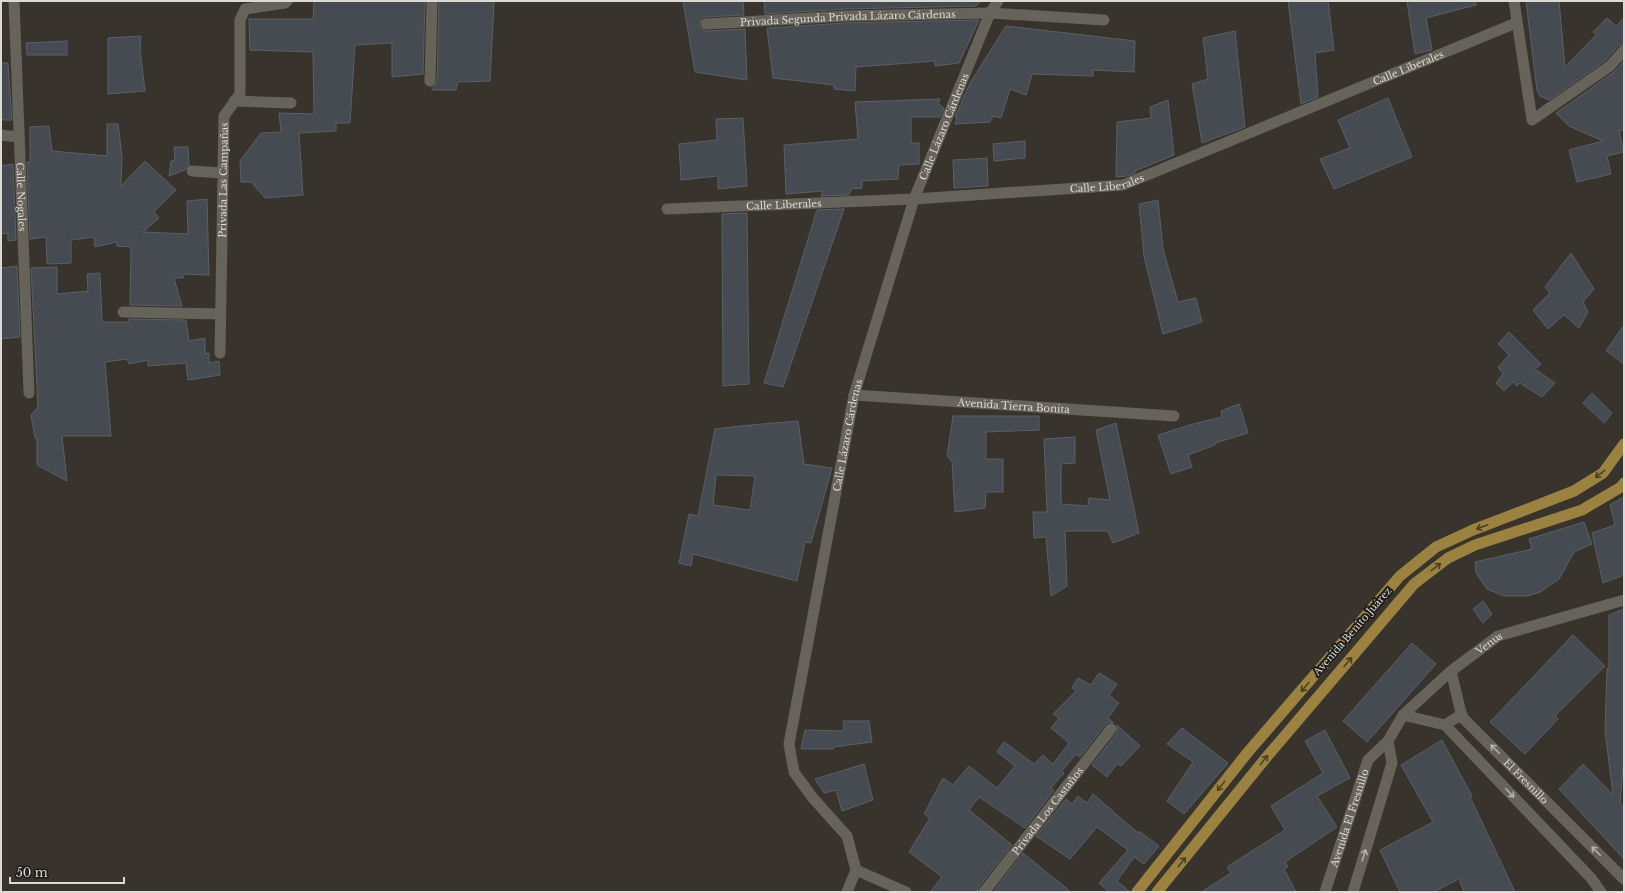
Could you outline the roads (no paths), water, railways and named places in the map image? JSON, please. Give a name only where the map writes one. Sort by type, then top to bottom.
[{"type":"main road","name":"Avenida Benito Juárez","points":[[1137,892],[1248,752],[1400,576],[1436,547],[1474,530],[1574,491],[1603,472],[1624,444]]},
{"type":"main road","name":"Avenida Benito Juárez","points":[[1157,892],[1265,759],[1414,584],[1448,558],[1475,545],[1582,510],[1621,487],[1624,483]]},
{"type":"street","name":"Calle Nogales","points":[[14,1],[18,137],[29,393]]},
{"type":"street","name":"Privada Las Campañas","points":[[220,353],[224,116],[240,94],[240,20],[245,8],[285,3],[287,1]]},
{"type":"street","points":[[430,81],[432,1]]},
{"type":"street","name":"Calle Lázaro Cárdenas","points":[[856,870],[847,836],[812,797],[794,772],[789,744],[854,395],[914,199],[990,14],[998,1]]},
{"type":"street","points":[[1514,1],[1516,24],[1532,120],[1610,66],[1624,50]]},
{"type":"street","name":"Privada Segunda Privada Lázaro Cárdenas","points":[[706,24],[846,16],[990,14],[1104,20]]},
{"type":"street","name":"Calle Liberales","points":[[667,209],[914,199],[1123,185],[1516,24]]},
{"type":"street","points":[[234,101],[291,103]]},
{"type":"street","points":[[1,136],[18,137]]},
{"type":"street","points":[[192,171],[223,173]]},
{"type":"street","points":[[123,312],[220,314]]},
{"type":"street","name":"Avenida Tierra Bonita","points":[[854,395],[1174,416]]},
{"type":"street","name":"Venus","points":[[1388,741],[1403,715],[1451,671],[1498,636],[1624,600]]},
{"type":"street","name":"El Fresnillo","points":[[1451,671],[1462,717],[1624,879]]},
{"type":"street","points":[[1403,715],[1445,725],[1462,714]]},
{"type":"street","name":"El Fresnillo","points":[[1445,725],[1591,878],[1600,892]]},
{"type":"street","name":"Privada Los Castaños","points":[[984,892],[1111,729]]},
{"type":"street","points":[[1353,892],[1392,763],[1388,741]]},
{"type":"street","name":"Avenida El Fresnillo","points":[[1325,892],[1368,760],[1388,741]]},
{"type":"street","points":[[847,892],[856,870],[906,892]]}]
